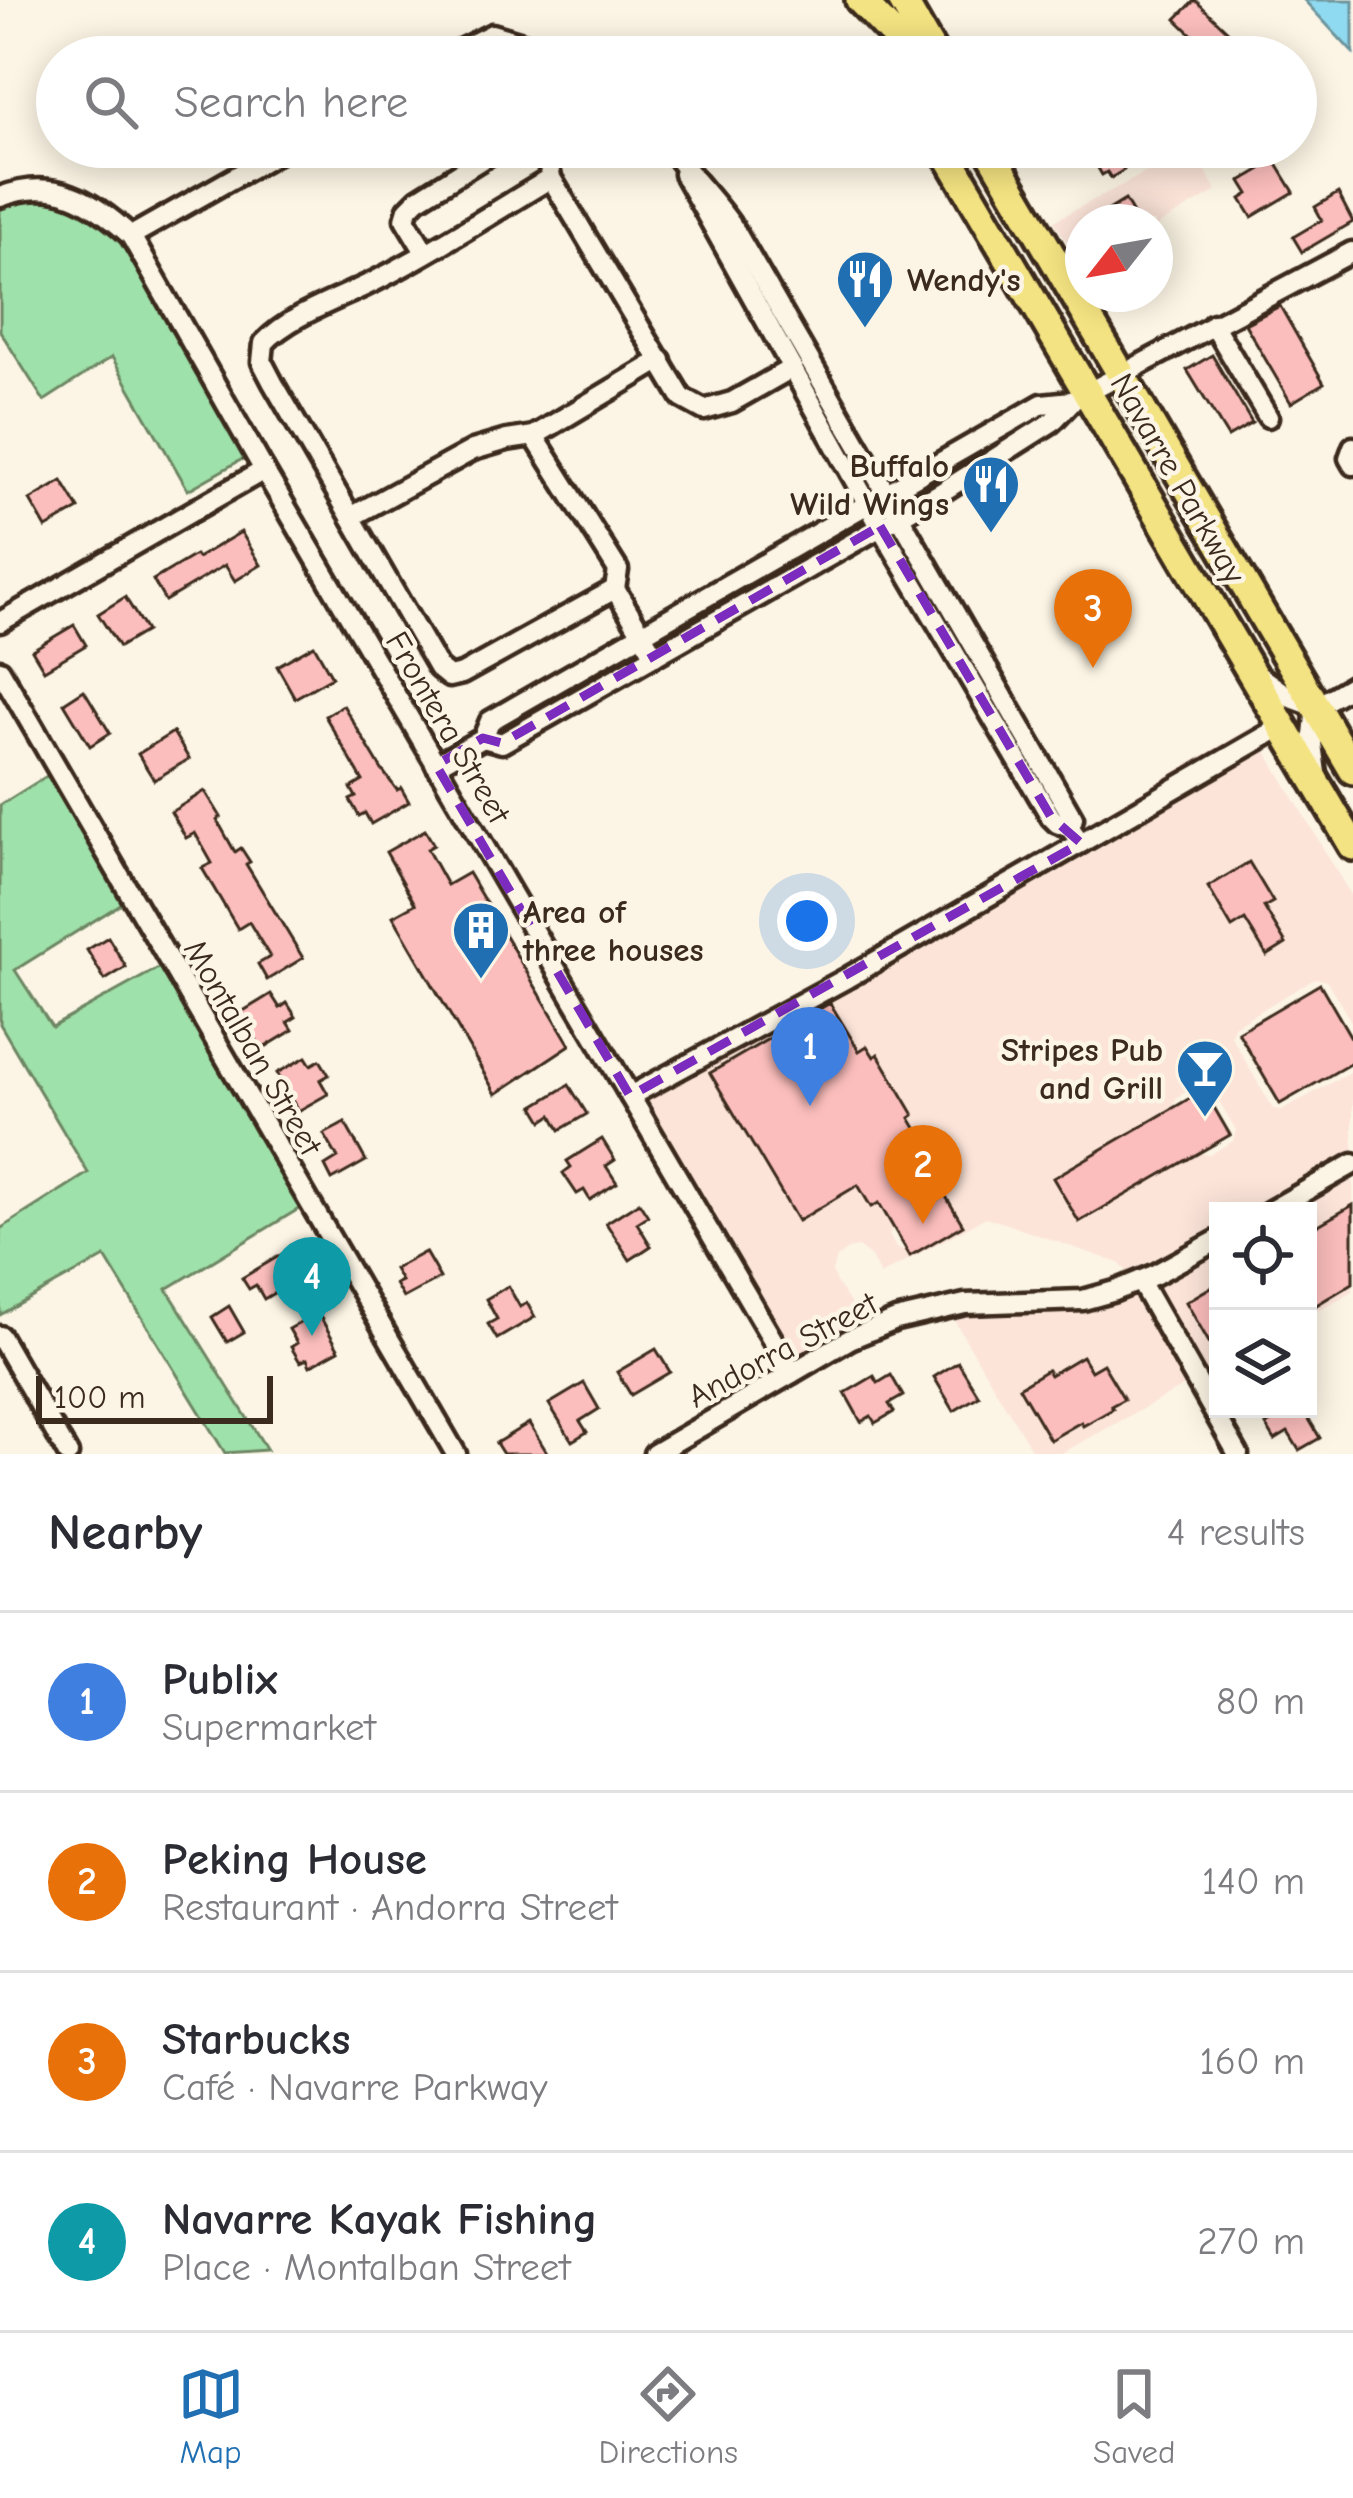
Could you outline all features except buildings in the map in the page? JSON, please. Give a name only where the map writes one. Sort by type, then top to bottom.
[{"type":"highway","points":[[858,0],[879,36]]},
{"type":"highway","points":[[858,0],[891,36]]},
{"type":"highway","points":[[902,0],[923,36]]},
{"type":"highway","name":"Navarre Parkway","points":[[955,168],[1080,397],[1353,846]]},
{"type":"highway","points":[[977,168],[1008,218],[1038,234]]},
{"type":"highway","name":"Navarre Parkway","points":[[1000,168],[1353,770]]},
{"type":"street","points":[[131,236],[250,168]]},
{"type":"street","points":[[425,252],[405,219],[408,209],[468,168]]},
{"type":"street","points":[[549,168],[682,398],[704,410],[732,402],[793,368]]},
{"type":"street","points":[[681,168],[793,368],[877,498],[898,516],[1073,818],[1075,836]]},
{"type":"street","points":[[687,168],[722,209],[877,498],[874,530],[1051,817],[1075,836]]},
{"type":"street","points":[[551,178],[382,278],[271,336],[263,343],[262,362],[438,668],[449,676],[462,674],[616,589]]},
{"type":"street","name":"Frontera Street","points":[[0,197],[19,190],[51,190],[80,198],[100,208],[131,236],[792,1373]]},
{"type":"street","points":[[436,765],[483,739],[502,742],[942,492],[1052,422],[1080,397],[1353,254]]},
{"type":"street","points":[[1213,324],[1268,417]]},
{"type":"street","points":[[351,517],[473,450],[534,436],[661,360]]},
{"type":"street","points":[[483,739],[490,721],[877,498],[1042,404],[1080,397]]},
{"type":"street","points":[[534,436],[618,571],[616,589],[655,656]]},
{"type":"street","points":[[1353,448],[1349,458],[1353,465]]},
{"type":"street","points":[[0,622],[264,470]]},
{"type":"street","points":[[1247,665],[1289,697],[1316,706],[1353,686]]},
{"type":"street","name":"Montalban Street","points":[[0,670],[456,1454]]},
{"type":"street","points":[[1316,706],[1312,744],[1318,785]]},
{"type":"street","points":[[630,1096],[847,978],[1075,836],[1282,726]]},
{"type":"street","points":[[1286,1202],[1353,1164]]},
{"type":"street","name":"Andorra Street","points":[[654,1454],[850,1339],[896,1320],[964,1304],[1083,1300],[1140,1281],[1209,1245]]},
{"type":"street","points":[[1140,1281],[1238,1454]]},
{"type":"street","points":[[0,1336],[68,1454]]},
{"type":"highlighted area","points":[[880,526],[1051,817],[1081,843],[630,1096],[436,765],[483,738],[502,743]]},
{"type":"shaded area","points":[[1154,168],[1204,168],[1216,191],[1173,216],[1173,204],[1086,204]]},
{"type":"shaded area","points":[[1065,215],[1065,238],[1054,221]]},
{"type":"shaded area","points":[[1252,727],[1353,899],[1353,1025],[1327,981],[1316,978],[1234,1026],[1231,1036],[1273,1109],[1283,1110],[1353,1070],[1353,1155],[1270,1202],[1209,1202],[1209,1236],[1131,1276],[1119,1263],[986,1217],[880,1275],[871,1257],[858,1247],[848,1249],[836,1259],[832,1271],[864,1325],[796,1362],[635,1087]],"holes":[[[1200,1084],[1210,1086],[1236,1130],[1233,1141],[1209,1155],[1199,1153],[1173,1108],[1176,1098]],[[938,1198],[948,1200],[956,1212],[952,1222],[907,1250],[896,1248],[889,1235],[893,1225]]]},
{"type":"shaded area","points":[[1353,1174],[1353,1291],[1317,1311],[1317,1202],[1303,1202]]},
{"type":"shaded area","points":[[1209,1254],[1209,1372],[1204,1375],[1153,1284]]},
{"type":"shaded area","points":[[1136,1291],[1188,1384],[1060,1454],[1034,1454],[951,1315],[1082,1308]]},
{"type":"green space","points":[[20,198],[75,206],[112,232],[167,316],[246,457],[188,490],[112,357],[44,401],[0,331],[0,209]]},
{"type":"green space","points":[[50,774],[124,902],[15,970],[52,1027],[162,966],[302,1207],[167,1289],[267,1450],[225,1453],[105,1257],[0,1315],[0,1229],[88,1173],[0,1024],[0,805]]},
{"type":"water","points":[[1304,0],[1353,0],[1353,53]]},
{"type":"place","name":"Wendy's","points":[[865,330]]},
{"type":"place","name":"Buffalo Wild Wings","points":[[991,535]]},
{"type":"place","name":"Starbucks","points":[[1093,668]]},
{"type":"place","name":"Area of three houses","points":[[481,981]]},
{"type":"place","name":"Publix","points":[[810,1106]]},
{"type":"place","name":"Stripes Pub and Grill","points":[[1205,1119]]},
{"type":"place","name":"Peking House","points":[[923,1224]]},
{"type":"place","name":"Navarre Kayak Fishing","points":[[312,1336]]}]
